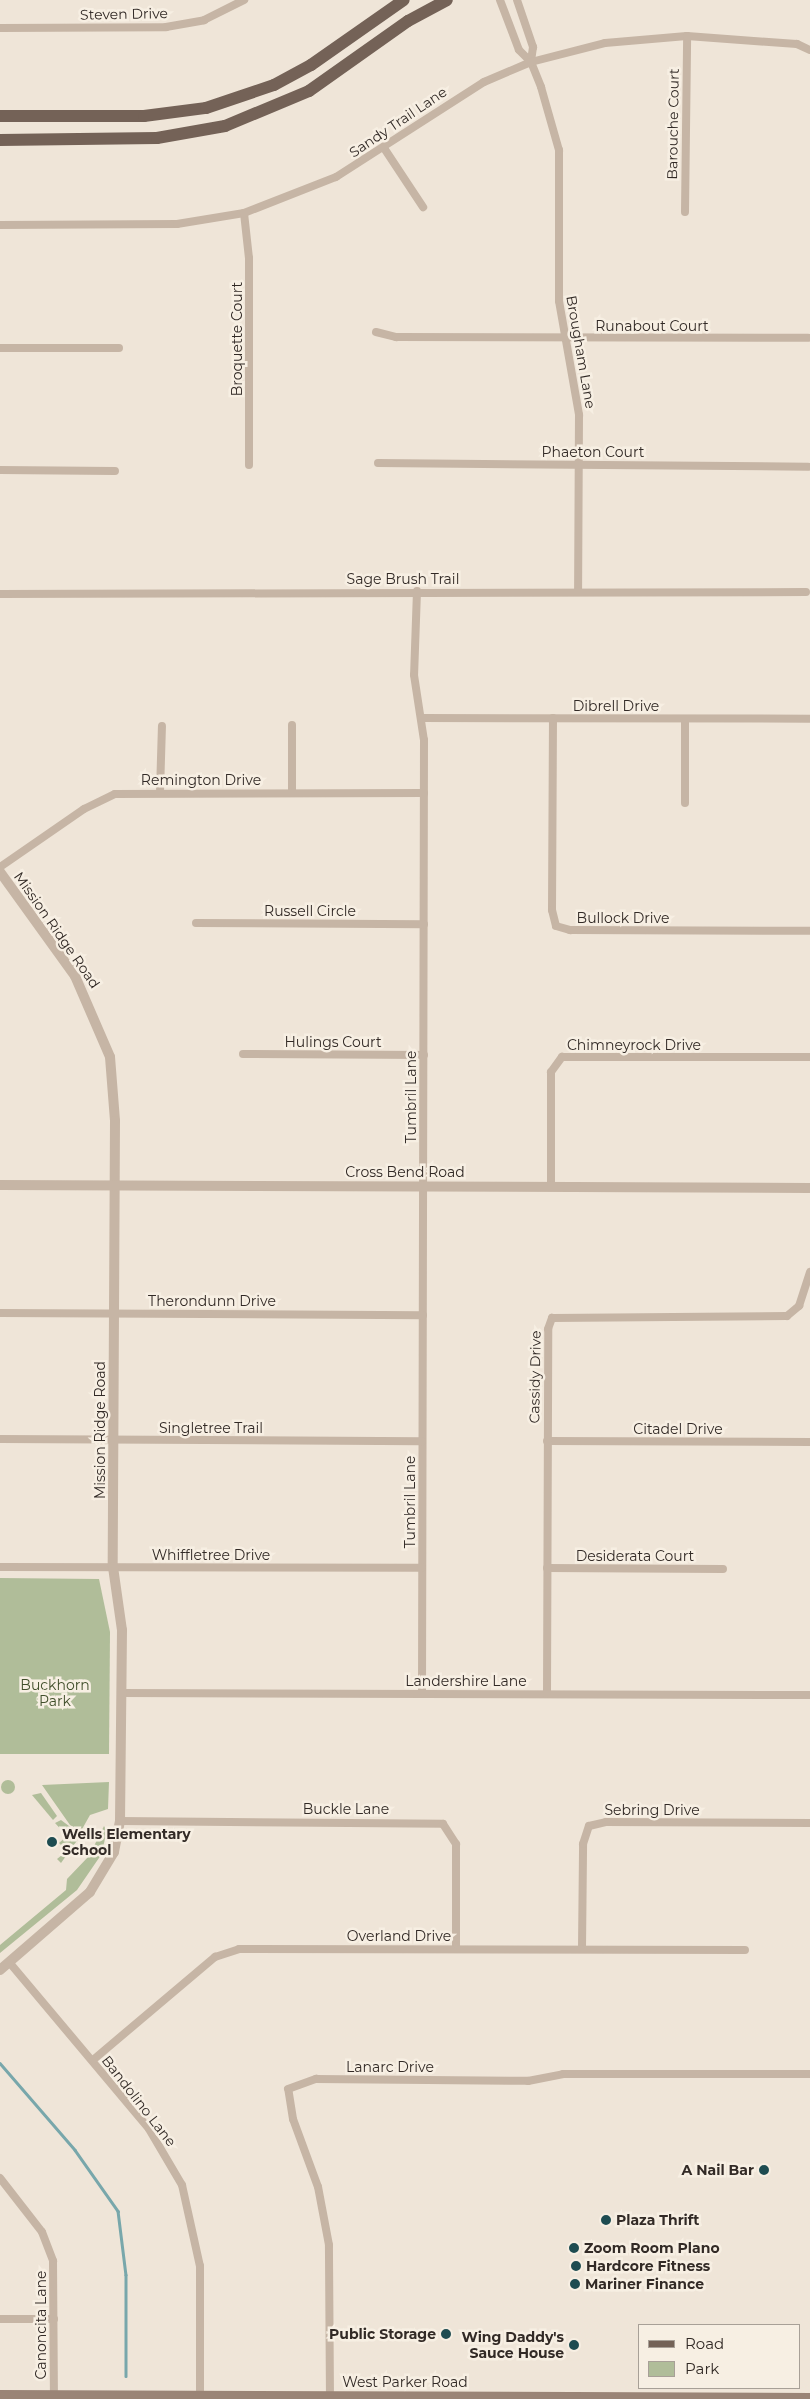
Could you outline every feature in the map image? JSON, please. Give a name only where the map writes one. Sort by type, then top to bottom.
[{"type":"main road","points":[[0,116],[144,116],[206,108],[274,84],[311,65],[404,0]]},
{"type":"main road","points":[[0,140],[156,138],[225,126],[309,91],[401,26],[447,0]]},
{"type":"main road","name":"West Parker Road","points":[[0,2395],[54,2397],[810,2398]]},
{"type":"street","name":"Steven Drive","points":[[0,28],[166,27],[204,20],[244,0]]},
{"type":"street","name":"Brougham Lane","points":[[500,0],[520,50],[531,62],[559,150],[557,271],[566,338],[579,402],[578,591]]},
{"type":"street","name":"Brougham Lane","points":[[517,0],[533,47],[531,62]]},
{"type":"street","name":"Sandy Trail Lane","points":[[0,225],[177,224],[244,213],[316,187],[384,148],[458,97],[531,62],[605,43],[687,36],[810,49]]},
{"type":"street","name":"Barouche Court","points":[[685,212],[687,36]]},
{"type":"street","points":[[384,148],[423,207]]},
{"type":"street","name":"Broquette Court","points":[[244,213],[249,258],[249,464]]},
{"type":"street","name":"Runabout Court","points":[[376,332],[396,337],[808,338]]},
{"type":"street","points":[[0,348],[119,348]]},
{"type":"street","name":"Phaeton Court","points":[[378,464],[808,466]]},
{"type":"street","points":[[0,470],[115,471]]},
{"type":"street","name":"Sage Brush Trail","points":[[0,594],[417,591],[806,592]]},
{"type":"street","name":"Tumbril Lane","points":[[417,591],[414,675],[422,718],[424,793],[422,1694]]},
{"type":"street","name":"Dibrell Drive","points":[[422,718],[810,719]]},
{"type":"street","name":"Bullock Drive","points":[[553,718],[552,910],[556,926],[570,930],[810,931]]},
{"type":"street","points":[[685,719],[685,803]]},
{"type":"street","points":[[292,725],[292,792]]},
{"type":"street","points":[[160,792],[162,726]]},
{"type":"street","name":"Remington Drive","points":[[0,867],[99,800],[160,792],[424,793]]},
{"type":"street","name":"Mission Ridge Road","points":[[0,872],[75,976],[104,1036],[115,1101],[113,1567],[122,1630],[120,1821],[114,1852],[101,1878],[0,1970]]},
{"type":"street","name":"Russell Circle","points":[[196,923],[424,924]]},
{"type":"street","name":"Hulings Court","points":[[243,1054],[424,1055]]},
{"type":"street","name":"Chimneyrock Drive","points":[[551,1186],[551,1072],[562,1057],[810,1058]]},
{"type":"street","name":"Cross Bend Road","points":[[0,1184],[810,1188]]},
{"type":"street","name":"Cassidy Drive","points":[[547,1694],[548,1329],[552,1318],[787,1316],[799,1306],[810,1272]]},
{"type":"street","name":"Therondunn Drive","points":[[0,1313],[423,1315]]},
{"type":"street","name":"Singletree Trail","points":[[0,1439],[422,1442]]},
{"type":"street","name":"Citadel Drive","points":[[547,1441],[810,1442]]},
{"type":"street","name":"Whiffletree Drive","points":[[0,1567],[422,1568]]},
{"type":"street","name":"Desiderata Court","points":[[547,1568],[723,1569]]},
{"type":"street","name":"Landershire Lane","points":[[121,1693],[810,1695]]},
{"type":"street","name":"Buckle Lane","points":[[120,1821],[443,1824],[456,1844],[456,1948]]},
{"type":"street","name":"Sebring Drive","points":[[582,1948],[583,1844],[589,1826],[606,1822],[810,1822]]},
{"type":"street","name":"Overland Drive","points":[[93,2060],[224,1951],[456,1948],[745,1950]]},
{"type":"street","name":"Bandolino Lane","points":[[9,1962],[149,2129],[187,2202],[200,2266],[200,2397]]},
{"type":"street","name":"Lanarc Drive","points":[[330,2398],[329,2245],[318,2188],[292,2119],[288,2089],[316,2079],[528,2081],[562,2074],[810,2074]]},
{"type":"street","name":"Canoncita Lane","points":[[0,2178],[34,2220],[49,2248],[54,2319],[54,2397]]},
{"type":"street","points":[[0,2319],[54,2319]]},
{"type":"green space","name":"Buckhorn Park","points":[[0,1578],[99,1579],[110,1632],[109,1754],[0,1754]]},
{"type":"green space","points":[[8,1780],[13,1782],[15,1787],[13,1792],[8,1794],[3,1792],[1,1787],[3,1782]]},
{"type":"green space","points":[[109,1782],[108,1809],[90,1815],[81,1831],[70,1825],[42,1785]]},
{"type":"green space","points":[[41,1793],[57,1816],[53,1820],[32,1795]]},
{"type":"green space","points":[[61,1820],[81,1835],[61,1863],[57,1859],[67,1851],[59,1843],[67,1836],[55,1823]]},
{"type":"green space","points":[[104,1826],[107,1831],[101,1855],[77,1890],[0,1953],[0,1945],[66,1890],[67,1879],[89,1856]]},
{"type":"waterway","points":[[0,2063],[75,2150],[118,2211],[126,2275],[126,2376]]},
{"type":"place","name":"Wells Elementary School","points":[[52,1842]]},
{"type":"place","name":"A Nail Bar","points":[[764,2170]]},
{"type":"place","name":"Plaza Thrift","points":[[606,2220]]},
{"type":"place","name":"Zoom Room Plano","points":[[574,2248]]},
{"type":"place","name":"Hardcore Fitness","points":[[576,2266]]},
{"type":"place","name":"Mariner Finance","points":[[575,2284]]},
{"type":"place","name":"Public Storage","points":[[446,2334]]},
{"type":"place","name":"Wing Daddy's Sauce House","points":[[574,2345]]}]
